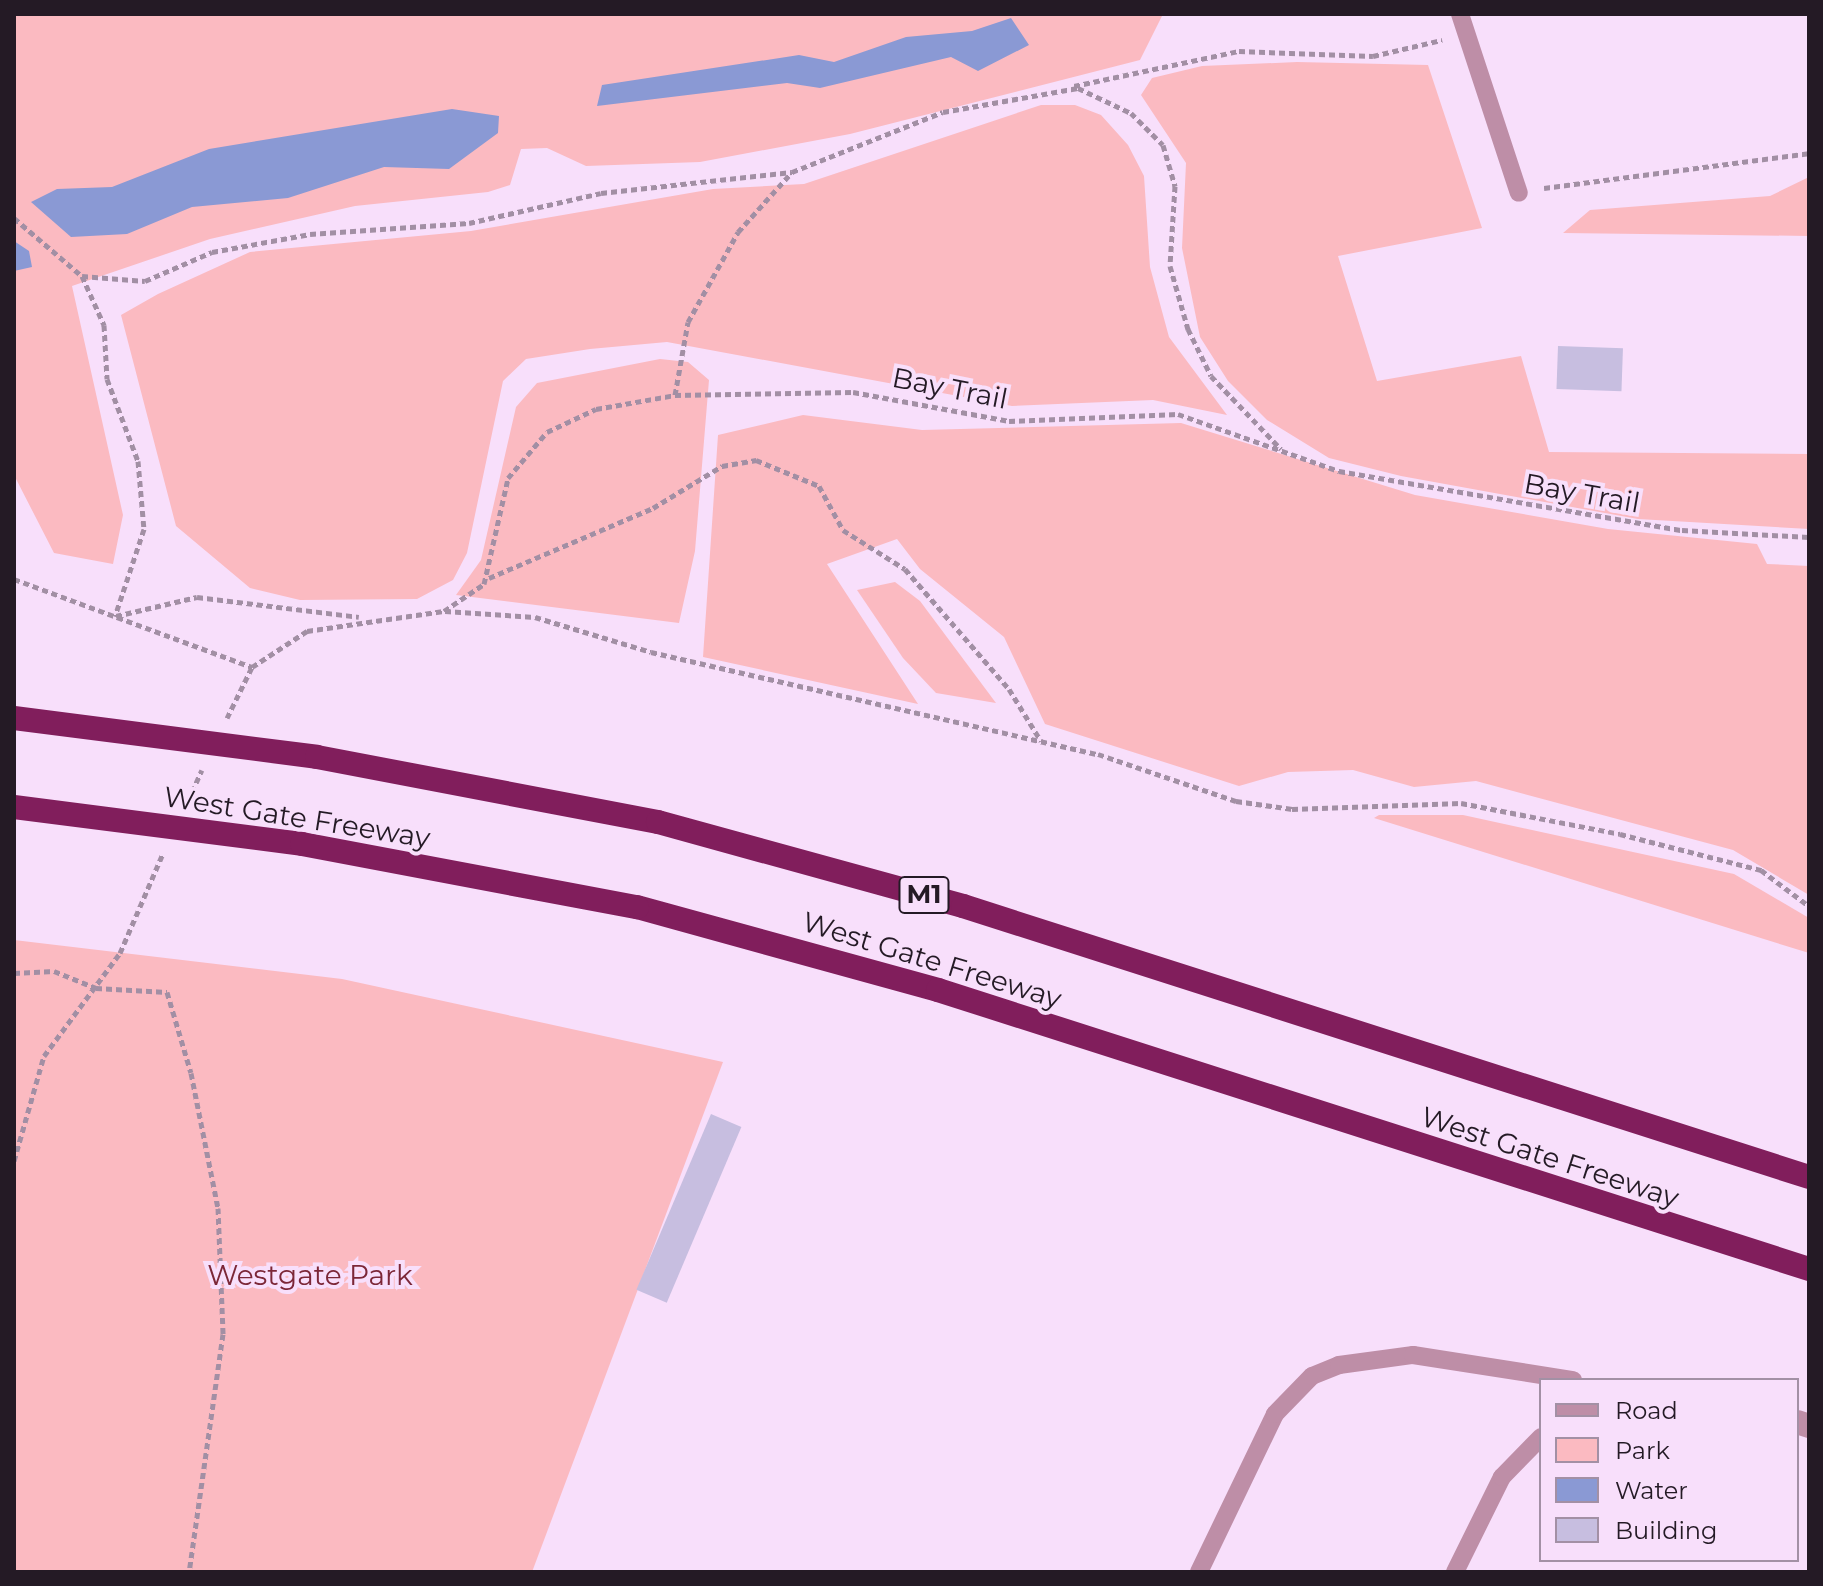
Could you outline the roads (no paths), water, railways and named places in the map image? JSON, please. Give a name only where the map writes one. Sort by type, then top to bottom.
[{"type":"highway","name":"West Gate Freeway","points":[[14,718],[317,757],[658,822],[963,906],[1809,1177]]},
{"type":"highway","name":"West Gate Freeway","points":[[14,807],[302,844],[637,907],[938,990],[1809,1269]]},
{"type":"lane","points":[[1463,23],[1519,193]]},
{"type":"lane","points":[[1199,1572],[1275,1414],[1312,1376],[1339,1365],[1413,1355],[1560,1378]]},
{"type":"lane","points":[[1455,1572],[1502,1477],[1539,1439]]},
{"type":"water","points":[[1011,18],[1029,45],[978,71],[951,57],[820,88],[787,83],[597,106],[602,85],[799,55],[834,62],[906,37],[972,31]]},
{"type":"water","points":[[452,109],[499,116],[498,133],[449,169],[384,167],[288,198],[192,207],[127,234],[71,237],[31,202],[57,189],[112,187],[209,149]]},
{"type":"water","points":[[14,241],[29,251],[32,267],[14,271]]},
{"type":"park label","name":"Westgate Park","points":[[310,1275]]}]
